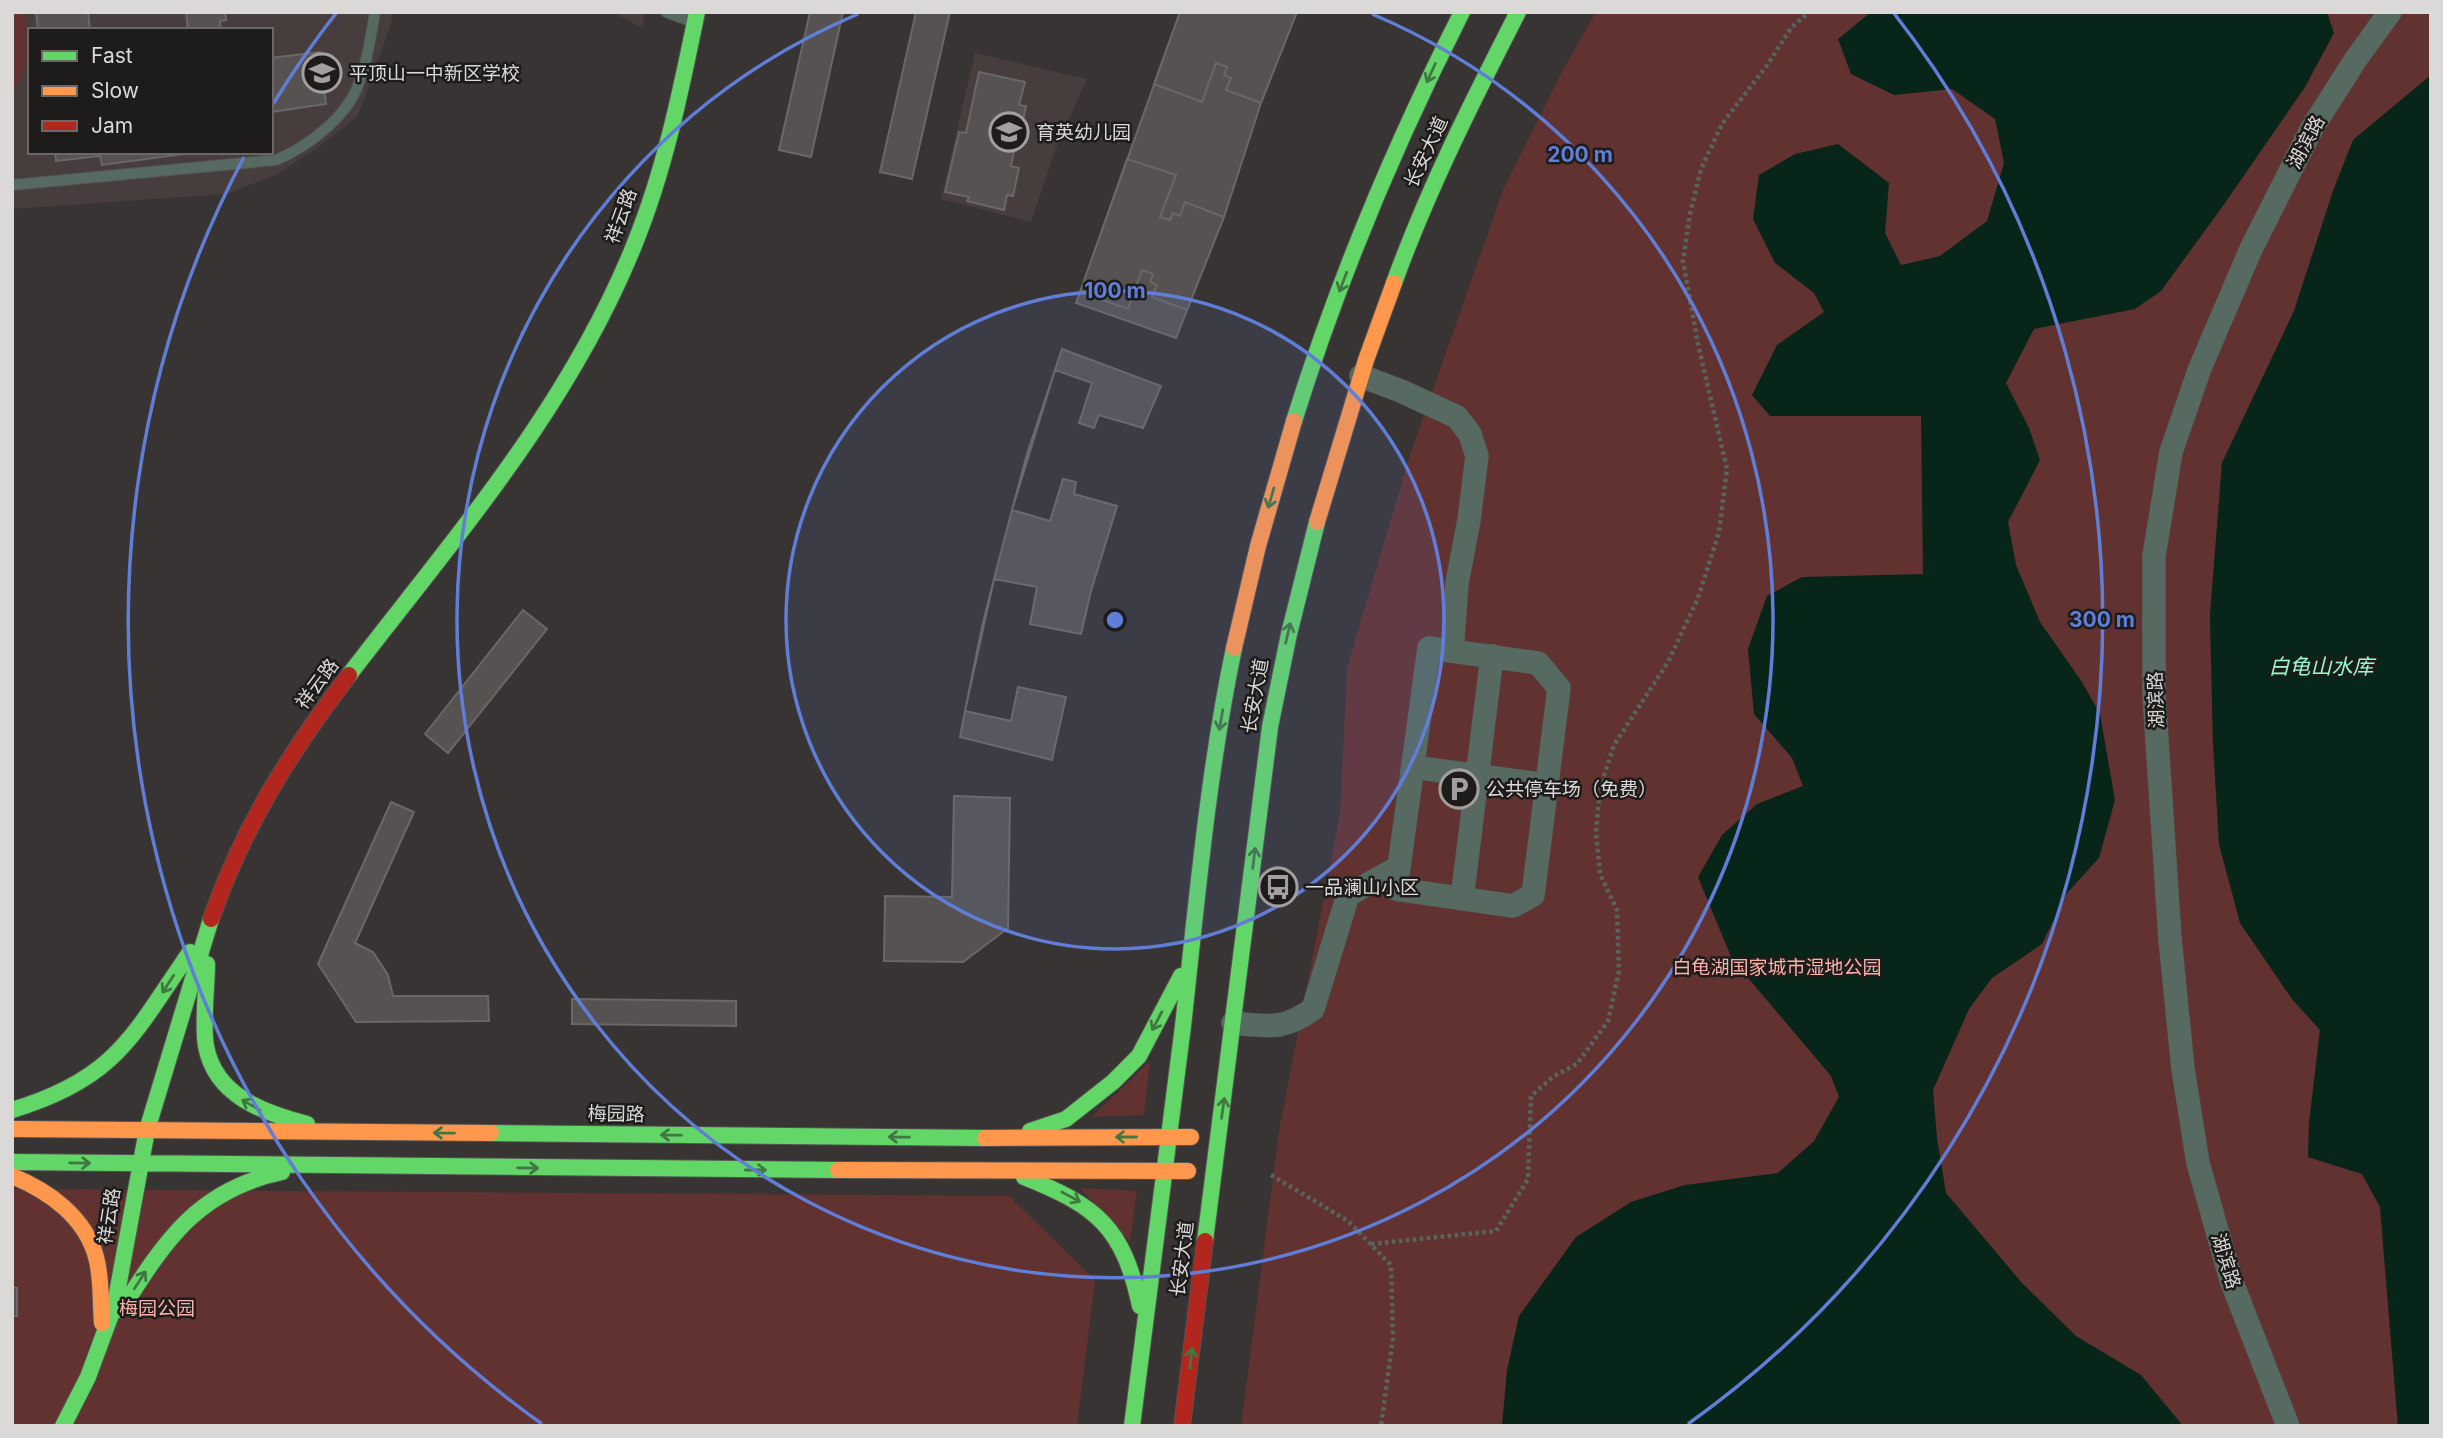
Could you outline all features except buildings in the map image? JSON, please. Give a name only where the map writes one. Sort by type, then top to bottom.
[{"type":"main road","name":"长安大道","points":[[1132,1426],[1217,743],[1238,628],[1263,527],[1298,407],[1332,308],[1378,191],[1439,56],[1462,12]]},
{"type":"main road","name":"长安大道","points":[[1182,1426],[1270,727],[1287,636],[1325,493],[1398,268],[1436,177],[1518,12]]},
{"type":"main road","name":"祥云路","points":[[63,1426],[103,1338],[119,1288],[147,1130],[208,928],[240,846],[257,809],[330,699],[526,446],[583,349],[634,245],[646,210],[669,136],[696,18]]},
{"type":"main road","points":[[12,1110],[46,1100],[89,1078],[107,1063],[126,1045],[208,928]]},
{"type":"main road","points":[[208,928],[206,1046],[227,1087],[246,1103],[270,1115],[339,1132]]},
{"type":"main road","points":[[1007,1138],[1066,1119],[1114,1082],[1139,1056],[1189,961]]},
{"type":"main road","name":"梅园路","points":[[12,1129],[1219,1138]]},
{"type":"main road","points":[[12,1162],[676,1170],[1215,1171]]},
{"type":"main road","points":[[103,1338],[174,1232],[209,1199],[233,1185],[276,1172],[334,1165]]},
{"type":"main road","points":[[1008,1170],[1070,1196],[1091,1209],[1108,1226],[1129,1260],[1144,1332]]},
{"type":"main road","points":[[12,1176],[27,1181],[52,1198],[86,1232],[96,1258],[103,1338]]},
{"type":"street","name":"湖滨路","points":[[2288,1426],[2231,1280],[2198,1163],[2191,1122],[2170,939],[2154,694],[2154,556],[2171,452],[2200,368],[2251,249],[2312,128],[2390,12]]},
{"type":"street","points":[[1361,376],[1457,417],[1470,434],[1477,456],[1457,583],[1452,651]]},
{"type":"street","points":[[1429,648],[1452,651],[1538,663],[1559,688],[1533,895],[1513,906],[1396,889],[1429,648]]},
{"type":"street","points":[[1462,899],[1492,656]]},
{"type":"street","points":[[1413,767],[1547,785]]},
{"type":"street","points":[[1233,1023],[1276,1027],[1302,1017],[1312,1009],[1348,895],[1399,867]]},
{"type":"lane","points":[[12,185],[276,160],[292,153],[321,133],[352,99],[361,75],[374,12]]},
{"type":"lane","points":[[666,12],[696,18]]},
{"type":"path","points":[[1371,1244],[1496,1231],[1528,1179],[1531,1096],[1554,1076],[1577,1063],[1608,1021],[1619,971],[1617,910],[1600,874],[1595,832],[1600,788],[1614,745],[1668,662],[1698,598],[1719,532],[1727,469],[1698,344],[1683,261],[1689,214],[1702,169],[1722,124],[1768,64],[1791,28],[1809,12]]},
{"type":"path","points":[[1271,1175],[1348,1222],[1391,1265],[1393,1338],[1381,1426]]},
{"type":"shaded area","name":"平顶山一中新区学校","points":[[12,12],[393,12],[358,116],[316,149],[276,175],[226,194],[12,209]]},
{"type":"shaded area","points":[[614,12],[645,12],[642,28],[616,14]]},
{"type":"shaded area","name":"育英幼儿园","points":[[975,53],[1087,79],[1056,148],[1031,222],[941,199]]},
{"type":"green space","points":[[12,12],[25,12],[27,54],[23,73],[12,93]]},
{"type":"green space","name":"白龟湖国家城市湿地公园","points":[[1596,12],[2431,12],[2431,75],[2353,140],[2333,191],[2294,311],[2222,463],[2210,615],[2219,844],[2240,923],[2292,999],[2320,1030],[2309,1123],[2308,1157],[2362,1174],[2380,1207],[2398,1426],[1241,1426],[1279,1131],[1340,813],[1347,668],[1409,458],[1503,190],[1563,70]]},
{"type":"green space","points":[[1150,1061],[1144,1115],[1092,1117]]},
{"type":"green space","points":[[1080,1188],[1137,1191],[1130,1242]]},
{"type":"green space","name":"梅园公园","points":[[12,1189],[1009,1196],[1095,1280],[1077,1426],[12,1426]]},
{"type":"water","points":[[1871,12],[2327,12],[2334,33],[2305,87],[2161,291],[2135,309],[2034,329],[2006,383],[2029,428],[2040,460],[2008,522],[2016,565],[2040,622],[2082,682],[2100,714],[2115,800],[2099,858],[2067,893],[2042,944],[1992,978],[1969,1009],[1933,1090],[1946,1193],[2022,1283],[2076,1336],[2141,1375],[2183,1426],[1502,1426],[1507,1370],[1519,1316],[1576,1237],[1631,1202],[1685,1185],[1778,1173],[1814,1141],[1839,1097],[1831,1076],[1732,959],[1698,877],[1722,835],[1757,804],[1803,786],[1792,758],[1754,714],[1748,649],[1767,596],[1802,577],[1923,574],[1921,416],[1770,416],[1752,395],[1777,345],[1824,312],[1814,293],[1775,263],[1753,219],[1759,175],[1795,154],[1838,144],[1889,183],[1885,233],[1901,265],[1940,256],[1987,221],[2004,163],[1995,119],[1952,89],[1894,95],[1851,74],[1838,39]]},
{"type":"water","name":"白龟山水库","points":[[2431,75],[2431,1426],[2398,1426],[2380,1207],[2362,1174],[2308,1157],[2309,1123],[2320,1030],[2292,999],[2240,923],[2219,844],[2210,615],[2222,463],[2294,311],[2333,191],[2353,140]]},
{"type":"traffic: fast","points":[[349,675],[469,521],[544,415],[578,360],[608,303],[646,215],[664,158],[697,12]]},
{"type":"traffic: fast","points":[[1294,421],[1329,316],[1369,213],[1462,12]]},
{"type":"traffic: fast","points":[[1394,283],[1436,179],[1518,12]]},
{"type":"traffic: fast","points":[[1205,1241],[1270,727],[1289,634],[1317,522]]},
{"type":"traffic: fast","points":[[1132,1426],[1177,1076],[1210,789],[1234,648]]},
{"type":"traffic: fast","points":[[63,1426],[88,1377],[115,1304],[147,1130],[211,919]]},
{"type":"traffic: fast","points":[[12,1110],[47,1098],[76,1084],[99,1068],[136,1030],[190,952]]},
{"type":"traffic: fast","points":[[207,964],[206,1046],[211,1063],[220,1078],[231,1090],[259,1108],[307,1124]]},
{"type":"traffic: fast","points":[[1030,1131],[1066,1119],[1113,1082],[1139,1056],[1181,976]]},
{"type":"traffic: fast","points":[[491,1133],[985,1138]]},
{"type":"traffic: fast","points":[[12,1162],[838,1170]]},
{"type":"traffic: fast","points":[[121,1310],[169,1241],[205,1205],[252,1180],[282,1172]]},
{"type":"traffic: fast","points":[[1024,1177],[1071,1198],[1103,1223],[1125,1257],[1140,1306]]},
{"type":"traffic: slow","points":[[1317,522],[1366,360],[1394,283]]},
{"type":"traffic: slow","points":[[1234,648],[1258,546],[1294,421]]},
{"type":"traffic: slow","points":[[12,1129],[491,1133]]},
{"type":"traffic: slow","points":[[985,1138],[1191,1137]]},
{"type":"traffic: slow","points":[[838,1170],[1188,1171]]},
{"type":"traffic: slow","points":[[12,1176],[39,1189],[64,1207],[91,1243],[98,1265],[102,1323]]},
{"type":"traffic: jam","points":[[211,919],[238,853],[270,791],[349,675]]},
{"type":"traffic: jam","points":[[1182,1426],[1205,1241]]},
{"type":"place","name":"平顶山一中新区学校","points":[[322,73]]},
{"type":"place","name":"育英幼儿园","points":[[1009,132]]},
{"type":"place","name":"公共停车场（免费）","points":[[1459,789]]},
{"type":"place","name":"一品澜山小区","points":[[1278,887]]}]
